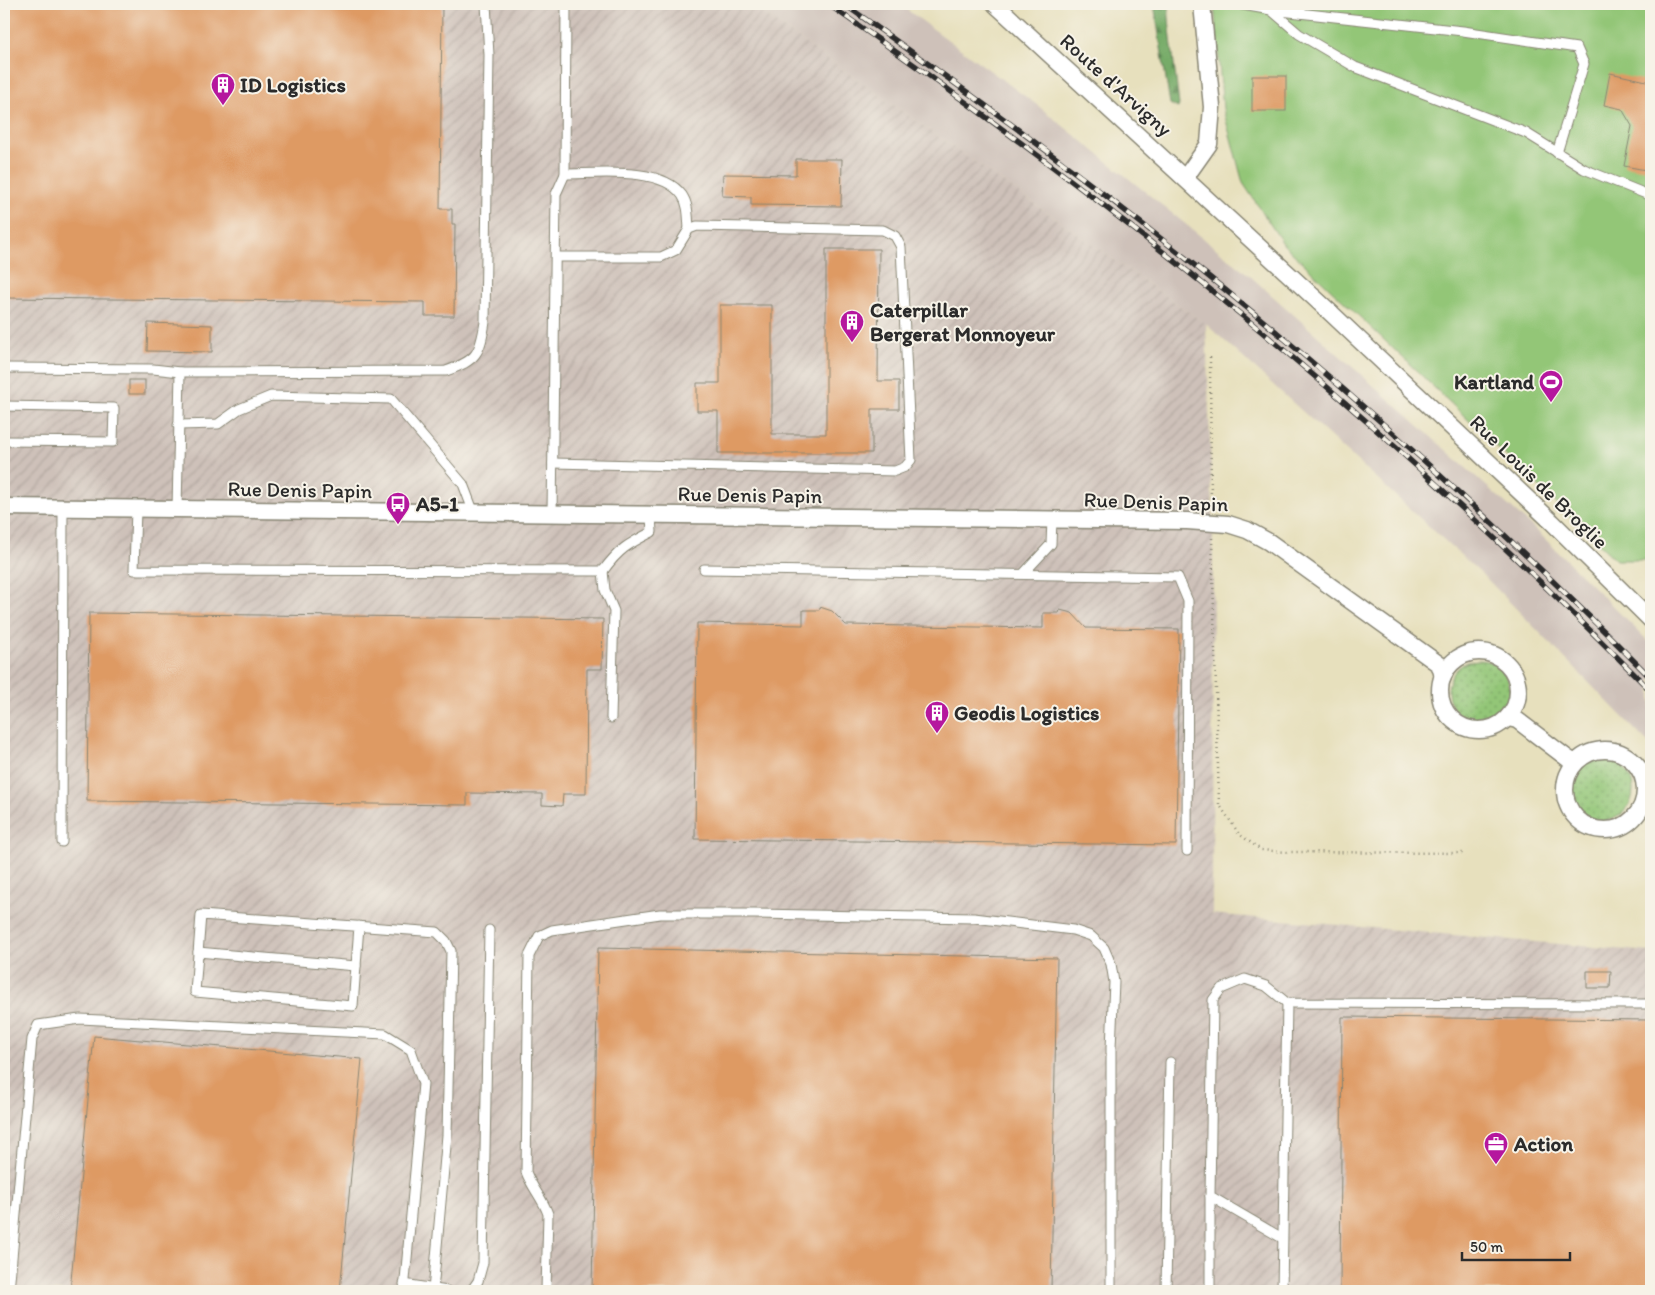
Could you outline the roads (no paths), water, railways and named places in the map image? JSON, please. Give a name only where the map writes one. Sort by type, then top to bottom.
[{"type":"street","name":"Route d'Arvigny","points":[[995,4],[1332,314]]},
{"type":"street","points":[[1185,178],[1209,144],[1212,107],[1202,4]]},
{"type":"street","name":"Rue Louis de Broglie","points":[[1332,314],[1552,522],[1651,620]]},
{"type":"street","name":"Rue Denis Papin","points":[[4,507],[1211,522],[1228,524],[1248,530],[1269,542],[1440,665],[1443,678]]},
{"type":"street","points":[[1482,652],[1500,658],[1505,662],[1513,671],[1518,682],[1519,695],[1516,707],[1509,718],[1500,725],[1488,730],[1465,728],[1454,722],[1446,712],[1441,701],[1440,689],[1449,667],[1458,659],[1470,653],[1482,652]]},
{"type":"street","points":[[1509,718],[1517,720],[1575,763]]},
{"type":"street","points":[[1607,750],[1618,752],[1629,758],[1637,766],[1642,776],[1645,788],[1645,814],[1616,828],[1598,829],[1586,825],[1576,818],[1569,808],[1565,796],[1565,784],[1575,763],[1595,751],[1607,750]]},
{"type":"lane","points":[[4,368],[153,369],[180,372],[446,371],[461,366],[474,358],[482,343],[485,322],[489,55],[486,4]]},
{"type":"lane","points":[[552,514],[556,194],[565,174],[566,4]]},
{"type":"lane","points":[[1237,4],[1271,10],[1462,31],[1576,48],[1584,64],[1557,153]]},
{"type":"lane","points":[[1271,10],[1299,34],[1355,67],[1526,133],[1584,169],[1651,196]]},
{"type":"lane","points":[[556,257],[661,257],[676,250],[689,229],[687,208],[683,196],[672,185],[641,174],[565,174]]},
{"type":"lane","points":[[553,463],[895,471],[905,467],[911,460],[901,247],[894,236],[883,230],[697,226],[689,229]]},
{"type":"lane","points":[[178,509],[180,372]]},
{"type":"lane","points":[[178,426],[218,424],[239,409],[271,396],[391,399],[463,484],[474,513]]},
{"type":"lane","points":[[4,406],[114,408],[113,442],[4,441]]},
{"type":"lane","points":[[62,842],[63,509]]},
{"type":"lane","points":[[136,509],[134,570],[603,571]]},
{"type":"lane","points":[[611,718],[614,611],[605,590],[603,571],[623,547],[652,532],[651,516]]},
{"type":"lane","points":[[1023,574],[1051,544],[1052,520]]},
{"type":"lane","points":[[704,569],[1178,577],[1188,601],[1187,851]]},
{"type":"lane","points":[[546,1291],[548,1214],[544,1203],[530,1182],[526,1172],[529,956],[539,936],[552,930],[660,914],[754,914],[974,918],[1073,930],[1091,936],[1104,948],[1111,964],[1114,982],[1111,1291]]},
{"type":"lane","points":[[359,926],[353,1006],[195,992],[201,915],[359,926],[437,932],[446,941],[450,950],[447,1135],[433,1290]]},
{"type":"lane","points":[[471,1291],[478,1282],[483,1263],[489,930]]},
{"type":"lane","points":[[198,952],[356,966]]},
{"type":"lane","points":[[1210,1291],[1213,1000],[1221,989],[1245,979],[1266,986],[1288,1003],[1651,1004]]},
{"type":"lane","points":[[1282,1291],[1288,1003]]},
{"type":"lane","points":[[9,1291],[32,1040],[38,1025],[80,1019],[385,1034],[411,1050],[422,1084],[404,1287],[447,1291]]},
{"type":"lane","points":[[1166,1291],[1170,1062]]},
{"type":"lane","points":[[1210,1196],[1282,1238]]},
{"type":"railway","points":[[828,4],[1057,170],[1279,346],[1469,514],[1651,691]]},
{"type":"railway","points":[[844,4],[957,84],[1124,209],[1286,340],[1380,421],[1472,505],[1651,678]]},
{"type":"place","name":"ID Logistics","points":[[223,106]]},
{"type":"place","name":"Caterpillar Bergerat Monnoyeur","points":[[852,343]]},
{"type":"place","name":"Kartland","points":[[1551,403]]},
{"type":"place","name":"A5-1","points":[[398,525]]},
{"type":"place","name":"Geodis Logistics","points":[[937,734]]},
{"type":"place","name":"Action","points":[[1496,1165]]}]
